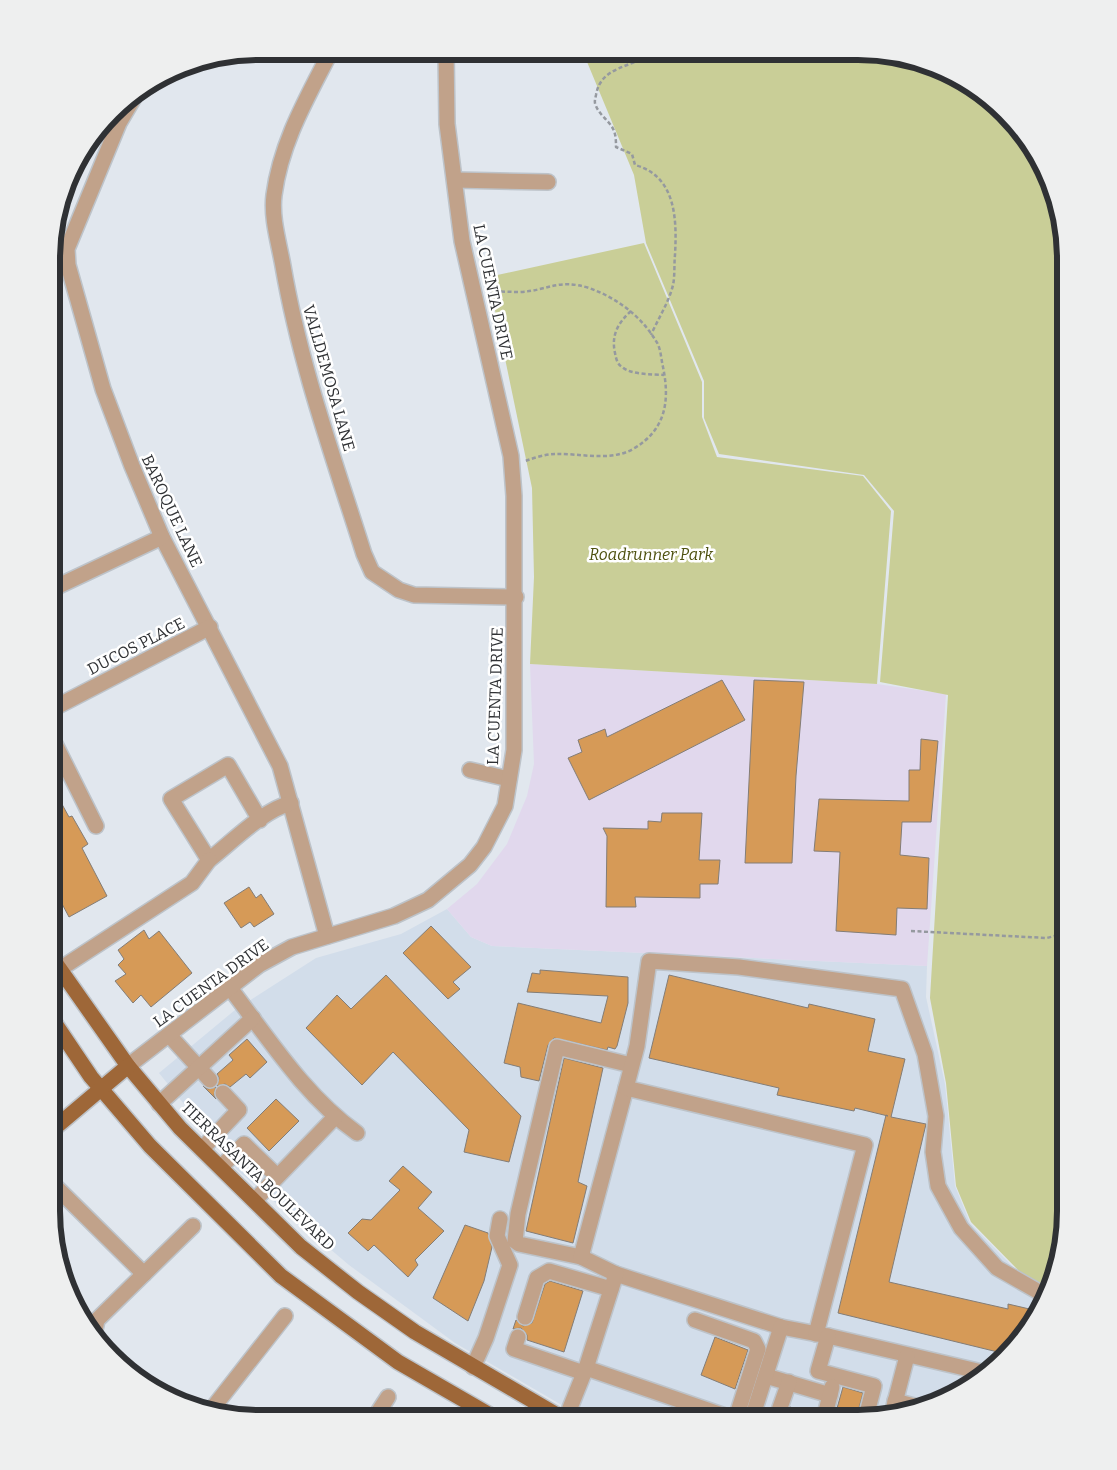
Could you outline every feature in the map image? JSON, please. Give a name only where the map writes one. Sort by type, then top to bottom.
[{"type":"main road","name":"TIERRASANTA BOULEVARD","points":[[60,969],[128,1066],[159,1104],[301,1247],[358,1292],[415,1332],[550,1410]]},
{"type":"main road","points":[[60,1031],[91,1077],[150,1146],[281,1276],[398,1362],[481,1410]]},
{"type":"main road","name":"LA CUENTA DRIVE","points":[[60,1123],[128,1066]]},
{"type":"street","name":"VALLDEMOSA LANE","points":[[327,60],[290,132],[274,195],[274,217],[287,292],[308,376],[364,554],[372,572],[400,590],[414,595],[516,597]]},
{"type":"street","name":"LA CUENTA DRIVE","points":[[128,1066],[259,965],[292,947],[394,916],[428,900],[470,865],[484,847],[505,806],[514,750],[516,597],[512,465],[476,293],[462,241],[447,124],[446,60]]},
{"type":"street","name":"BAROQUE LANE","points":[[126,110],[119,123],[67,249],[68,265],[103,389],[132,466],[162,537],[280,766],[327,936]]},
{"type":"street","points":[[455,180],[548,182]]},
{"type":"street","points":[[60,585],[162,537]]},
{"type":"street","name":"DUCOS PLACE","points":[[60,705],[210,628]]},
{"type":"street","points":[[60,754],[96,826]]},
{"type":"street","points":[[209,860],[172,799],[228,765],[260,820]]},
{"type":"street","points":[[470,770],[510,779]]},
{"type":"street","points":[[60,961],[192,883],[209,860],[277,806],[290,803]]},
{"type":"street","points":[[581,1257],[637,1046],[649,961],[739,967],[902,989],[926,1054],[936,1116],[933,1152],[938,1186],[961,1228],[997,1268],[1039,1292]]},
{"type":"street","points":[[230,988],[294,1073],[334,1117],[358,1133]]},
{"type":"street","points":[[159,1104],[252,1018]]},
{"type":"street","points":[[169,1036],[210,1080]]},
{"type":"street","points":[[631,1065],[557,1047],[514,1235],[515,1241],[519,1244],[581,1257],[616,1274],[781,1327],[976,1371]]},
{"type":"street","points":[[626,1088],[866,1145],[822,1335],[818,1371],[874,1386],[868,1410]]},
{"type":"street","points":[[202,1149],[239,1110],[223,1093]]},
{"type":"street","points":[[255,1200],[334,1117]]},
{"type":"street","points":[[221,1167],[244,1144],[277,1176]]},
{"type":"street","points":[[60,1190],[144,1274]]},
{"type":"street","points":[[473,1367],[486,1338],[510,1265],[497,1236],[500,1219]]},
{"type":"street","points":[[96,1324],[97,1320],[193,1226]]},
{"type":"street","points":[[525,1317],[537,1278],[549,1271],[611,1289]]},
{"type":"street","points":[[568,1410],[585,1371],[616,1274]]},
{"type":"street","points":[[215,1405],[285,1316]]},
{"type":"street","points":[[695,1320],[754,1341],[758,1349],[739,1410]]},
{"type":"street","points":[[755,1410],[781,1327]]},
{"type":"street","points":[[518,1337],[514,1349],[706,1410]]},
{"type":"street","points":[[894,1406],[907,1356]]},
{"type":"street","points":[[766,1376],[830,1395]]},
{"type":"street","points":[[826,1410],[835,1376]]},
{"type":"street","points":[[779,1410],[789,1382]]},
{"type":"street","points":[[380,1410],[388,1397]]},
{"type":"path","points":[[637,60],[608,74],[598,86],[594,103],[599,114],[614,130],[616,147],[632,154],[635,165],[645,168],[659,177],[670,195],[676,227],[673,286],[651,335]]},
{"type":"path","points":[[476,293],[520,292],[562,283],[588,288],[610,297],[631,311],[658,343],[667,387],[666,410],[658,426],[644,442],[631,450],[614,455],[578,456],[554,454],[512,465]]},
{"type":"path","points":[[631,311],[615,331],[613,344],[617,361],[622,368],[630,371],[664,375]]},
{"type":"path","points":[[911,930],[1047,938],[1057,935]]},
{"type":"shaded area","points":[[530,664],[877,684],[946,694],[927,966],[492,946],[471,937],[447,909],[477,884],[507,844],[527,796],[534,764]]},
{"type":"shaded area","points":[[447,909],[471,937],[492,946],[927,966],[926,997],[945,1084],[955,1186],[970,1223],[1019,1273],[1042,1287],[1030,1310],[1016,1332],[999,1352],[979,1369],[957,1383],[922,1399],[897,1406],[871,1410],[570,1410],[455,1343],[349,1265],[237,1170],[159,1073],[235,1010],[316,958],[401,934]]},
{"type":"green space","points":[[586,60],[871,60],[909,67],[946,81],[989,109],[1016,138],[1042,183],[1053,220],[1057,246],[1057,1224],[1053,1250],[1042,1286],[1020,1272],[971,1222],[956,1186],[946,1083],[930,998],[948,695],[880,682],[894,511],[864,475],[719,454],[704,418],[704,381],[646,243],[634,175]]},
{"type":"green space","name":"Roadrunner Park","points":[[644,243],[702,382],[702,417],[717,457],[863,476],[891,511],[877,684],[530,664],[534,577],[532,488],[488,277]]},
{"type":"building","points":[[722,680],[745,720],[589,800],[568,758],[582,752],[578,740],[605,729],[607,737]]},
{"type":"building","points":[[754,680],[804,682],[796,776],[792,863],[745,863]]},
{"type":"building","points":[[921,739],[938,741],[931,822],[902,822],[900,855],[929,858],[927,909],[897,908],[896,935],[836,931],[840,852],[814,851],[819,799],[909,801],[909,770],[920,770]]},
{"type":"building","points":[[60,801],[69,817],[72,816],[88,844],[82,848],[107,896],[69,917],[60,900]]},
{"type":"building","points":[[662,813],[702,813],[699,860],[720,860],[718,884],[700,884],[700,898],[635,897],[636,907],[606,907],[607,836],[603,828],[648,829],[648,821],[661,822]]},
{"type":"building","points":[[249,887],[256,898],[261,894],[274,914],[254,927],[250,922],[241,928],[224,903]]},
{"type":"building","points":[[431,926],[471,967],[453,982],[460,989],[448,999],[403,953]]},
{"type":"building","points":[[144,930],[149,939],[159,931],[192,973],[151,1007],[141,995],[133,1003],[115,981],[126,974],[118,965],[124,959],[118,950]]},
{"type":"building","points":[[540,970],[628,977],[628,1003],[615,1049],[608,1047],[607,1050],[554,1038],[548,1045],[539,1081],[521,1077],[520,1067],[504,1063],[518,1003],[601,1023],[608,996],[527,992],[532,973],[540,974]]},
{"type":"building","points":[[386,975],[521,1116],[509,1162],[464,1152],[469,1130],[393,1052],[362,1085],[306,1028],[337,995],[351,1009]]},
{"type":"building","points":[[669,975],[808,1008],[809,1004],[875,1019],[868,1051],[905,1059],[891,1117],[926,1124],[889,1282],[1008,1309],[1008,1304],[1030,1309],[1016,1332],[999,1352],[838,1313],[886,1115],[855,1108],[854,1111],[777,1095],[779,1088],[649,1058]]},
{"type":"building","points":[[247,1039],[267,1062],[250,1078],[246,1074],[230,1087],[225,1084],[217,1086],[219,1078],[217,1074],[233,1060],[229,1055]]},
{"type":"building","points":[[564,1058],[603,1068],[578,1182],[587,1186],[573,1243],[526,1231]]},
{"type":"building","points":[[203,1086],[208,1089],[216,1087],[214,1095],[216,1099]]},
{"type":"building","points":[[276,1099],[299,1121],[269,1151],[247,1128]]},
{"type":"building","points":[[403,1166],[432,1192],[418,1208],[444,1231],[415,1260],[418,1265],[408,1277],[374,1245],[368,1251],[348,1233],[362,1219],[371,1220],[400,1190],[389,1181]]},
{"type":"building","points":[[465,1225],[488,1233],[492,1247],[484,1281],[468,1321],[433,1298]]},
{"type":"building","points":[[550,1281],[583,1291],[564,1352],[527,1340],[527,1335],[521,1328],[513,1329],[516,1320],[523,1326],[532,1323],[545,1284]]},
{"type":"building","points":[[715,1337],[748,1350],[735,1389],[701,1375]]},
{"type":"building","points":[[843,1387],[863,1393],[858,1410],[837,1410]]}]
